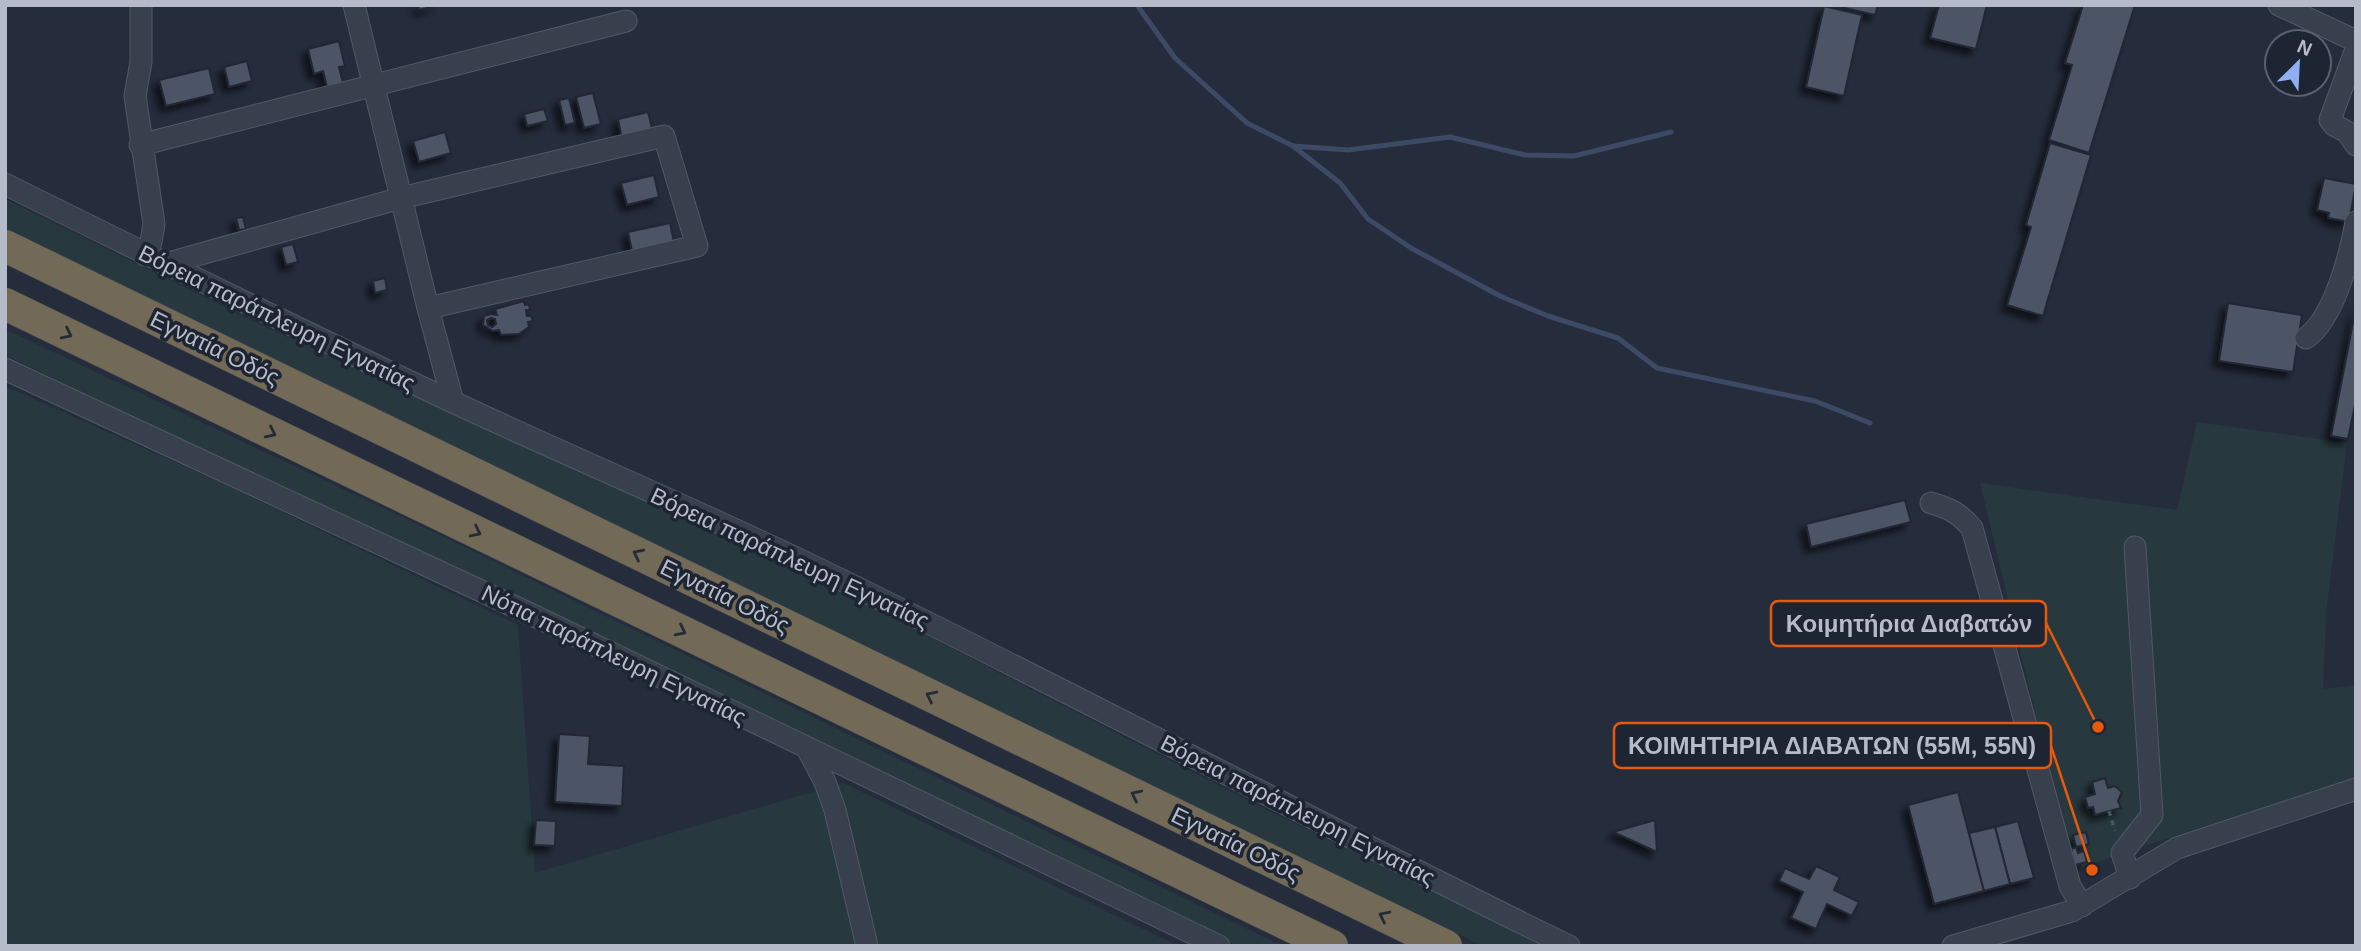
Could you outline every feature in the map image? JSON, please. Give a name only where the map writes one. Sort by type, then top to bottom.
[{"type":"highway","name":"Εγνατία Οδός","points":[[5,246],[1446,946]]},
{"type":"highway","points":[[5,304],[1332,946]]},
{"type":"street","points":[[141,5],[141,62],[135,96],[140,145],[154,224],[151,242],[145,255]]},
{"type":"street","points":[[354,5],[453,402]]},
{"type":"street","points":[[2279,5],[2356,41]]},
{"type":"street","points":[[140,145],[626,21]]},
{"type":"street","points":[[2356,49],[2330,120],[2347,132],[2356,145]]},
{"type":"street","points":[[165,264],[401,198],[664,136],[697,246],[428,308]]},
{"type":"street","name":"Βόρεια παράπλευρη Εγνατίας","points":[[5,184],[145,255],[453,402],[860,589],[1569,946]]},
{"type":"street","points":[[2306,338],[2318,330],[2333,297],[2345,268],[2356,222]]},
{"type":"street","name":"Νότια παράπλευρη Εγνατίας","points":[[5,369],[524,611],[1219,946]]},
{"type":"street","points":[[1931,503],[1951,508],[1972,528],[2070,886],[2082,905]]},
{"type":"street","points":[[2130,878],[2122,853],[2152,815],[2134,547]]},
{"type":"street","points":[[807,748],[825,782],[835,810],[867,946]]},
{"type":"street","points":[[1953,946],[2072,911],[2177,848],[2356,789]]},
{"type":"shaded area","points":[[5,199],[257,323],[777,559],[1265,809],[1548,946],[1483,946],[5,229]]},
{"type":"shaded area","points":[[5,329],[442,536],[1282,946],[1238,946],[5,355]]},
{"type":"shaded area","points":[[5,386],[228,486],[518,625],[535,873],[843,783],[1178,946],[5,946]]},
{"type":"shaded area","points":[[2197,422],[2347,443],[2326,614],[2323,689],[2356,685],[2356,782],[2316,791],[2073,871],[1980,483],[2177,510]]},
{"type":"building","points":[[418,5],[439,5],[419,10]]},
{"type":"building","points":[[1832,5],[1878,5],[1875,15]]},
{"type":"building","points":[[1939,5],[1987,5],[1976,49],[1930,38]]},
{"type":"building","points":[[2083,5],[2135,5],[2089,153],[2049,140],[2072,65],[2065,63]]},
{"type":"building","points":[[1824,6],[1862,15],[1844,96],[1806,87]]},
{"type":"building","points":[[339,41],[345,66],[339,67],[343,83],[327,87],[323,71],[314,74],[308,49]]},
{"type":"building","points":[[247,61],[252,81],[229,87],[224,67]]},
{"type":"building","points":[[209,68],[215,94],[166,106],[159,80]]},
{"type":"building","points":[[593,93],[601,124],[584,128],[576,97]]},
{"type":"building","points":[[569,98],[575,123],[565,125],[559,100]]},
{"type":"building","points":[[544,109],[548,121],[527,126],[524,114]]},
{"type":"building","points":[[648,112],[653,132],[622,139],[618,119]]},
{"type":"building","points":[[445,132],[451,153],[419,162],[413,141]]},
{"type":"building","points":[[2050,143],[2091,155],[2043,316],[2007,305],[2031,227],[2026,225]]},
{"type":"building","points":[[654,175],[659,197],[627,205],[621,183]]},
{"type":"building","points":[[2324,178],[2356,184],[2349,222],[2328,218],[2329,213],[2317,210]]},
{"type":"building","points":[[243,217],[246,229],[239,230],[236,218]]},
{"type":"building","points":[[670,223],[675,247],[633,256],[628,232]]},
{"type":"building","points":[[293,244],[298,262],[286,265],[281,247]]},
{"type":"building","points":[[385,278],[387,290],[375,293],[373,281]]},
{"type":"building","points":[[524,301],[525,305],[529,304],[527,316],[531,316],[533,321],[528,322],[529,327],[519,334],[501,335],[499,330],[493,331],[483,325],[484,316],[497,315],[495,309]],"holes":[[[495,319],[496,324],[492,327],[488,325],[487,320]]]},
{"type":"building","points":[[2228,303],[2302,315],[2293,372],[2219,361]]},
{"type":"building","points":[[2356,307],[2356,400],[2348,439],[2331,436]]},
{"type":"building","points":[[1905,500],[1911,522],[1811,547],[1806,524]]},
{"type":"building","points":[[559,734],[590,736],[588,764],[624,766],[622,806],[555,802]]},
{"type":"building","points":[[2105,778],[2108,788],[2115,786],[2122,792],[2118,801],[2121,808],[2095,815],[2093,807],[2088,808],[2085,797],[2095,794],[2092,782]]},
{"type":"building","points":[[1958,792],[1984,891],[1934,904],[1908,805]]},
{"type":"building","points":[[536,820],[556,821],[555,846],[534,845]]},
{"type":"building","points":[[1655,820],[1657,852],[1613,832]]},
{"type":"building","points":[[2018,821],[2034,878],[2010,884],[1995,827]]},
{"type":"building","points":[[1995,827],[2010,884],[1984,891],[1969,833]]},
{"type":"building","points":[[2086,832],[2089,844],[2076,847],[2073,835]]},
{"type":"building","points":[[2076,847],[2078,853],[2084,851],[2087,862],[2075,865],[2071,849]]},
{"type":"building","points":[[1816,866],[1840,877],[1834,890],[1859,902],[1852,916],[1827,904],[1816,929],[1791,918],[1803,892],[1779,881],[1785,868],[1809,879]]},
{"type":"waterway","points":[[1137,5],[1175,58],[1247,123],[1293,146],[1348,150],[1450,137],[1525,155],[1574,156],[1671,132]]},
{"type":"waterway","points":[[1293,146],[1340,183],[1368,219],[1411,248],[1500,296],[1548,316],[1618,338],[1657,368],[1815,401],[1870,423]]},
{"type":"place","name":"Κοιμητήρια Διαβατών","points":[[2098,727]]},
{"type":"place","name":"ΚΟΙΜΗΤΗΡΙΑ ΔΙΑΒΑΤΩΝ (55Μ, 55Ν)","points":[[2092,870]]}]
